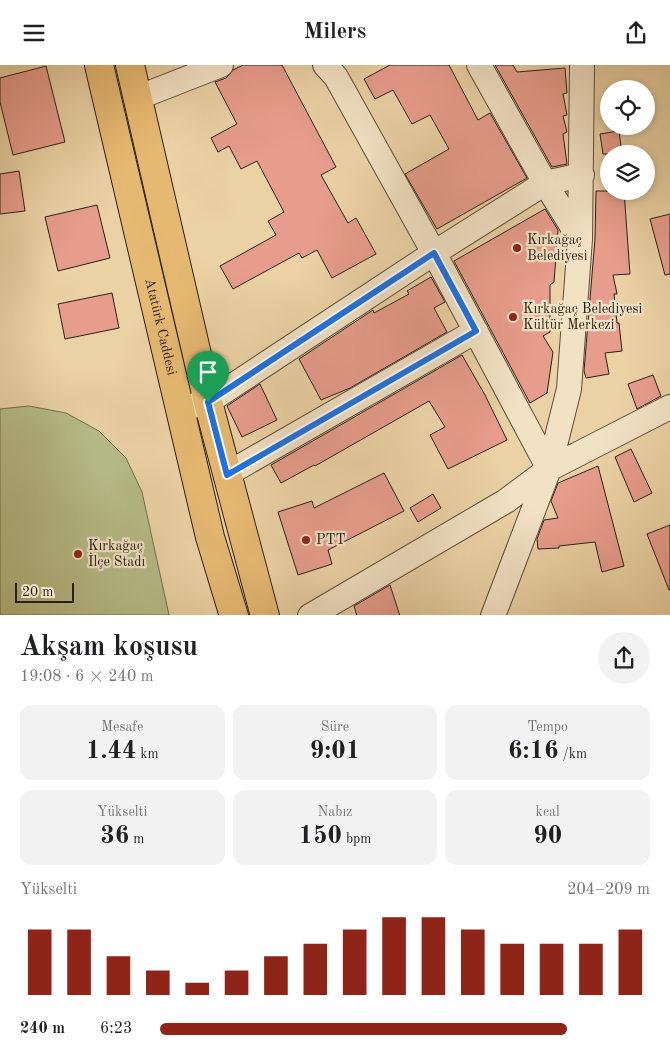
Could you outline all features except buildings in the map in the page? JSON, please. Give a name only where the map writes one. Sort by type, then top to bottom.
[{"type":"main road","name":"Atatürk Caddesi","points":[[99,65],[210,537],[234,615]]},
{"type":"main road","name":"Atatürk Caddesi","points":[[130,65],[208,402],[265,615]]},
{"type":"street","points":[[137,98],[221,65]]},
{"type":"street","points":[[325,65],[336,77],[434,253],[549,469]]},
{"type":"street","points":[[478,65],[545,183],[580,239]]},
{"type":"street","points":[[493,615],[549,469],[569,389],[580,239],[582,65]]},
{"type":"street","points":[[180,409],[208,402],[434,253],[545,183],[582,175]]},
{"type":"street","points":[[227,475],[476,331]]},
{"type":"street","points":[[310,615],[506,501],[549,469],[670,407]]},
{"type":"green space","name":"Kırkağaç İlçe Stadı","points":[[29,406],[66,413],[99,431],[126,458],[142,492],[169,615],[0,615],[0,409]]},
{"type":"place","name":"Kırkağaç Belediyesi","points":[[517,248]]},
{"type":"place","name":"Kırkağaç Belediyesi Kültür Merkezi","points":[[513,317]]},
{"type":"place","name":"PTT","points":[[306,540]]},
{"type":"place","name":"Kırkağaç İlçe Stadı","points":[[78,554]]},
{"type":"route","points":[[434,253],[476,331],[227,475],[208,402],[434,253]]}]
